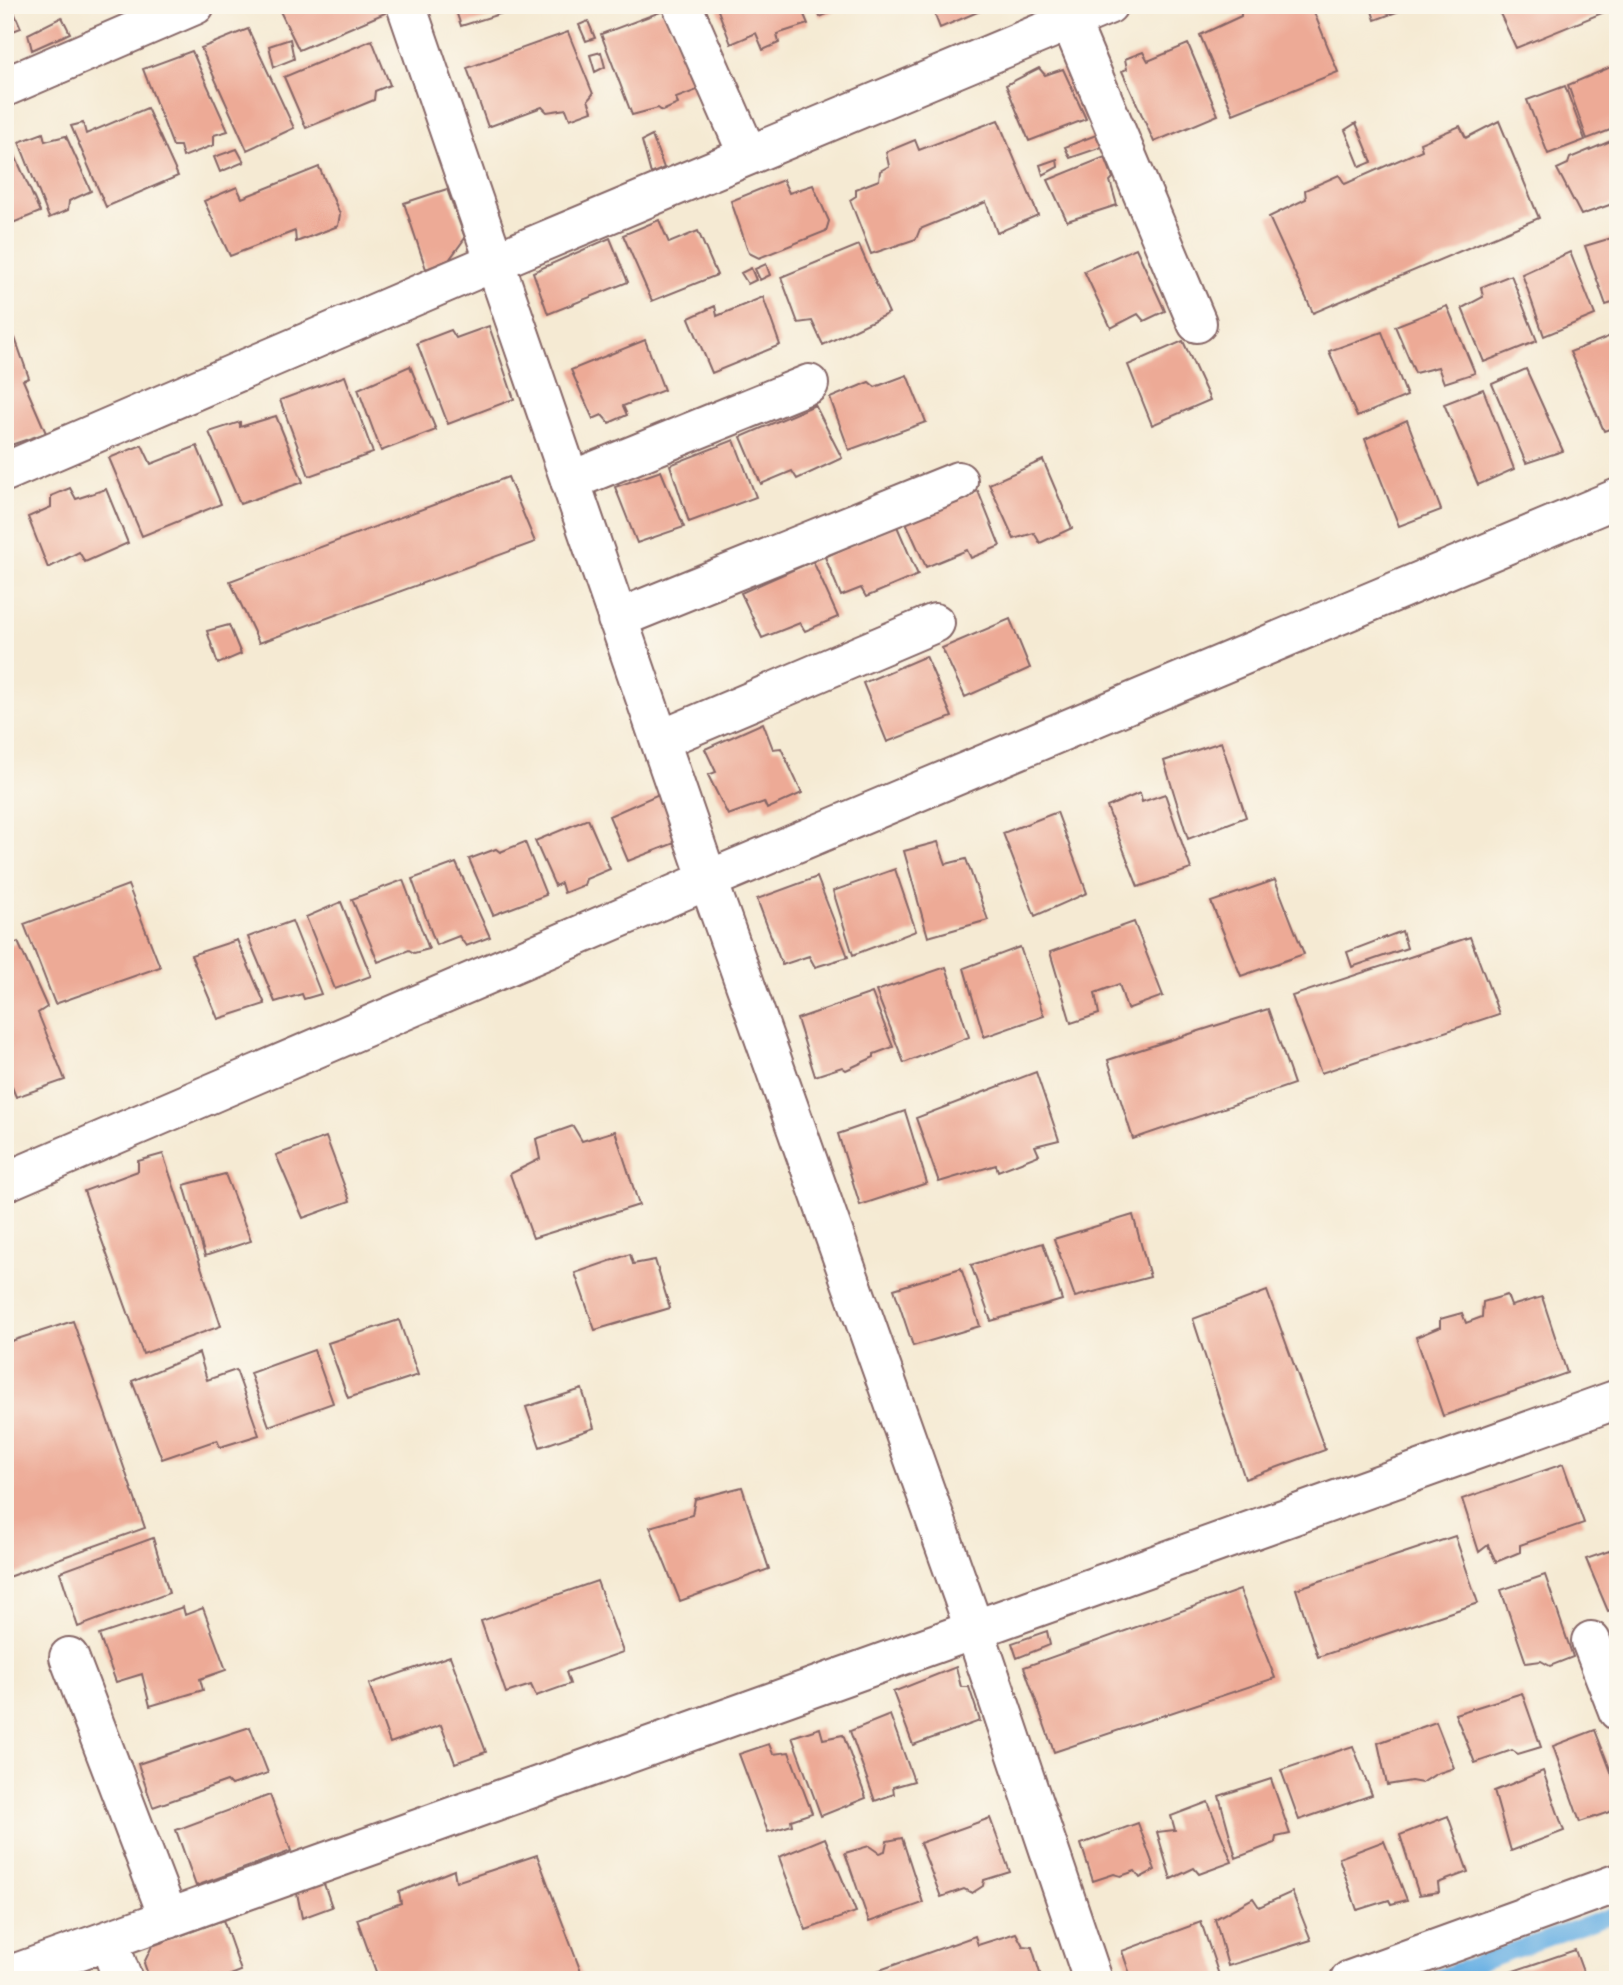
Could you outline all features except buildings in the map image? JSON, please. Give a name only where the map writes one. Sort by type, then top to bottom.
[{"type":"street","points":[[5,86],[195,5]]},
{"type":"street","points":[[406,5],[708,880],[975,1631],[1093,1980]]},
{"type":"street","points":[[682,5],[748,155]]},
{"type":"street","points":[[5,472],[494,262],[1108,5]]},
{"type":"street","points":[[1070,21],[1196,323]]},
{"type":"street","points":[[570,481],[808,384]]},
{"type":"street","points":[[617,619],[958,481]]},
{"type":"street","points":[[5,1182],[708,880],[1618,498]]},
{"type":"street","points":[[660,740],[935,623]]},
{"type":"street","points":[[5,1977],[1618,1399]]},
{"type":"street","points":[[1591,1641],[1618,1711]]},
{"type":"street","points":[[69,1657],[169,1919]]},
{"type":"street","points":[[1350,1980],[1618,1883]]},
{"type":"street","points":[[108,1940],[123,1980]]},
{"type":"waterway","points":[[1431,1980],[1618,1913]]}]
